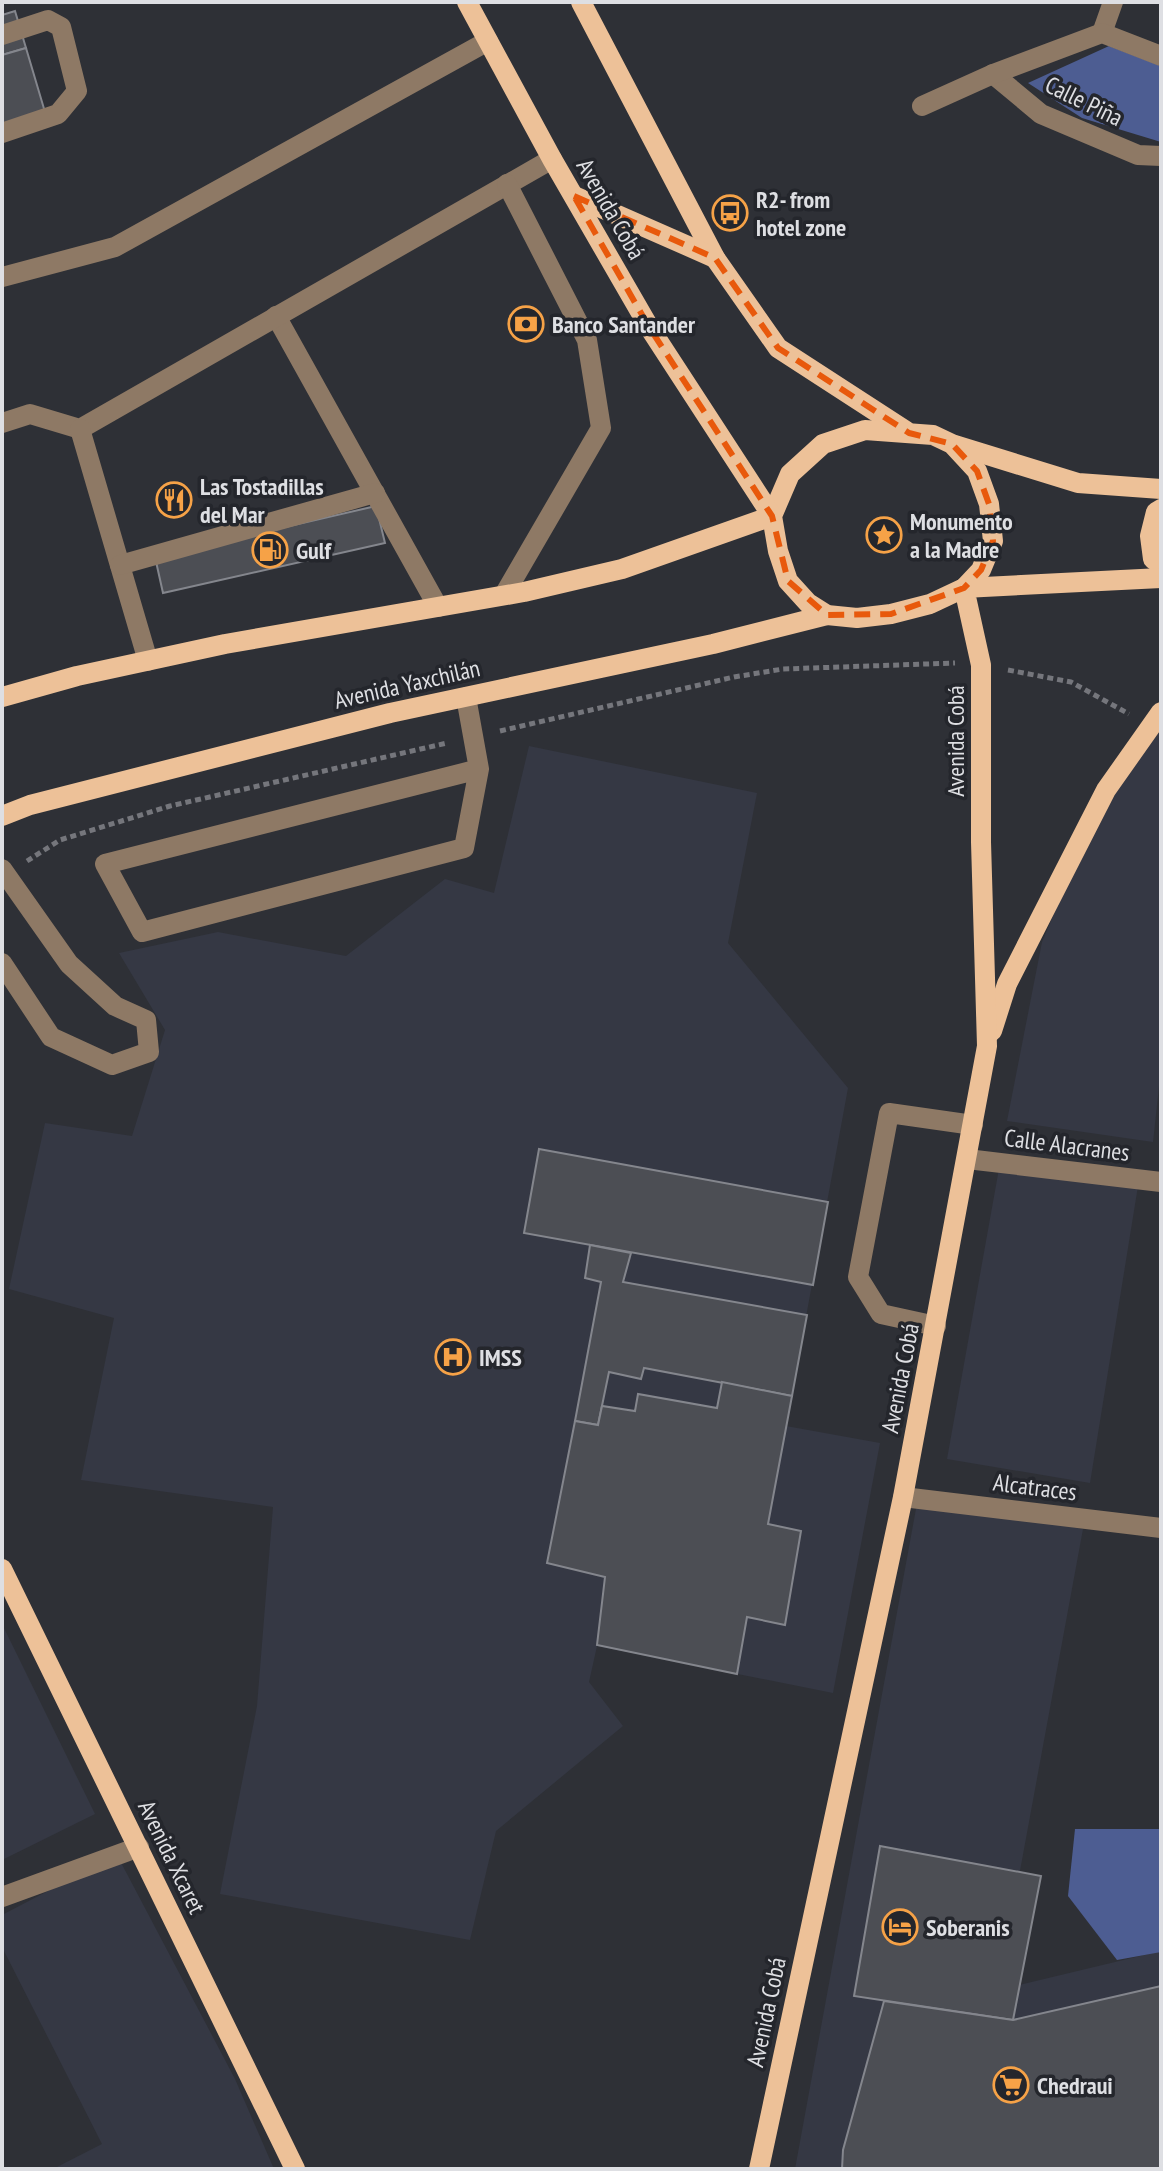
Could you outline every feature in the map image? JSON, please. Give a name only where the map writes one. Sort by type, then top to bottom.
[{"type":"main road","name":"Avenida Cobá","points":[[467,2],[552,159],[649,327],[772,516]]},
{"type":"main road","points":[[581,2],[715,258],[778,348],[909,433]]},
{"type":"main road","points":[[574,196],[715,258]]},
{"type":"main road","points":[[952,444],[977,471],[989,504],[993,541],[981,570],[964,588],[930,604],[891,614],[857,618],[827,615],[808,603],[788,581],[778,551],[772,516],[790,474],[823,444],[865,430],[933,435],[952,444],[1078,483],[1161,489]]},
{"type":"main road","points":[[1161,509],[1156,512],[1150,536],[1153,559],[1161,565]]},
{"type":"main road","points":[[2,697],[77,676],[225,644],[504,595],[622,569],[772,516]]},
{"type":"main road","points":[[964,588],[1161,578]]},
{"type":"main road","name":"Avenida Cobá","points":[[759,2169],[903,1497],[987,1046],[981,842],[981,665],[964,588]]},
{"type":"main road","name":"Avenida Yaxchilán","points":[[4,814],[375,717],[713,644],[827,615]]},
{"type":"main road","points":[[987,1046],[1007,984],[1106,790],[1156,719]]},
{"type":"main road","name":"Avenida Xcaret","points":[[2,1569],[295,2169]]},
{"type":"street","points":[[1113,2],[1102,33],[1161,56]]},
{"type":"street","points":[[2,35],[48,20],[61,27],[77,91],[58,114],[2,133]]},
{"type":"street","name":"Calle Piña","points":[[922,106],[993,74],[1102,33]]},
{"type":"street","points":[[2,277],[115,247],[488,41]]},
{"type":"street","name":"Calle Piña","points":[[993,74],[1041,114],[1138,155],[1161,156]]},
{"type":"street","points":[[2,423],[30,414],[80,429],[552,159]]},
{"type":"street","points":[[504,595],[601,428],[587,340],[507,184]]},
{"type":"street","points":[[276,316],[438,607]]},
{"type":"street","points":[[80,429],[148,661]]},
{"type":"street","points":[[120,565],[375,493]]},
{"type":"street","points":[[466,697],[479,769],[464,848],[142,932],[105,864],[479,769]]},
{"type":"street","points":[[2,963],[51,1037],[112,1065],[149,1052],[146,1020],[115,1006],[69,964],[4,872]]},
{"type":"street","points":[[936,1326],[881,1314],[858,1277],[889,1113],[973,1125]]},
{"type":"street","name":"Calle Alacranes","points":[[967,1159],[1161,1182]]},
{"type":"street","name":"Alcatraces","points":[[903,1497],[1161,1528]]},
{"type":"street","points":[[2,1897],[139,1847]]},
{"type":"path","points":[[4,872],[60,840],[170,806],[734,677],[783,669],[970,663],[1071,682],[1156,719]]},
{"type":"highlighted area","points":[[574,196],[715,258],[778,348],[909,433],[952,444],[977,471],[989,504],[993,541],[981,570],[964,588],[891,614],[827,615],[788,581],[772,516],[649,327]]},
{"type":"shaded area","points":[[1109,46],[1161,66],[1161,142],[1082,118],[1028,83]]},
{"type":"shaded area","points":[[1161,720],[1161,1068],[1153,1142],[1007,1121],[1042,942],[1102,801]]},
{"type":"shaded area","name":"IMSS","points":[[529,746],[757,793],[728,943],[848,1088],[786,1426],[880,1443],[833,1693],[597,1646],[589,1682],[623,1726],[496,1831],[470,1940],[220,1894],[257,1706],[273,1507],[81,1480],[114,1318],[9,1289],[45,1123],[132,1136],[165,1030],[119,953],[218,932],[346,956],[445,879],[494,893]]},
{"type":"shaded area","points":[[1000,1163],[1138,1186],[1090,1483],[947,1459]]},
{"type":"shaded area","points":[[918,1498],[1083,1529],[998,1990],[1161,1951],[1161,2169],[795,2169]]},
{"type":"shaded area","points":[[2,1624],[95,1814],[2,1860]]},
{"type":"shaded area","points":[[1075,1829],[1161,1829],[1161,1952],[1117,1960],[1068,1896]]},
{"type":"shaded area","points":[[117,1855],[235,2079],[274,2169],[53,2169],[102,2144],[2,1947],[2,1915]]},
{"type":"building","points":[[15,11],[26,48],[2,55],[2,15]]},
{"type":"building","points":[[26,48],[45,112],[2,126],[2,55]]},
{"type":"building","name":"Gulf","points":[[376,506],[385,543],[163,593],[155,557]]},
{"type":"building","points":[[539,1149],[828,1202],[813,1285],[524,1233]]},
{"type":"building","points":[[590,1245],[631,1253],[623,1282],[807,1315],[792,1396],[644,1368],[641,1379],[609,1372],[598,1425],[575,1421],[601,1282],[585,1278]]},
{"type":"building","points":[[722,1382],[792,1396],[768,1524],[801,1531],[785,1625],[747,1617],[737,1674],[597,1645],[605,1577],[547,1563],[575,1421],[598,1425],[602,1406],[635,1411],[638,1394],[717,1408]]},
{"type":"building","points":[[880,1846],[1041,1876],[1013,2020],[854,1996]]},
{"type":"building","name":"Chedraui","points":[[1161,1986],[1161,2169],[842,2169],[843,2150],[884,2001],[1013,2020]]},
{"type":"place","name":"R2- from hotel zone","points":[[730,213]]},
{"type":"place","name":"Banco Santander","points":[[526,324]]},
{"type":"place","name":"Las Tostadillas del Mar","points":[[174,500]]},
{"type":"place","name":"Monumento a la Madre","points":[[884,535]]},
{"type":"place","name":"Gulf","points":[[270,550]]},
{"type":"place","name":"IMSS","points":[[453,1357]]},
{"type":"place","name":"Soberanis","points":[[900,1927]]},
{"type":"place","name":"Chedraui","points":[[1011,2085]]}]
